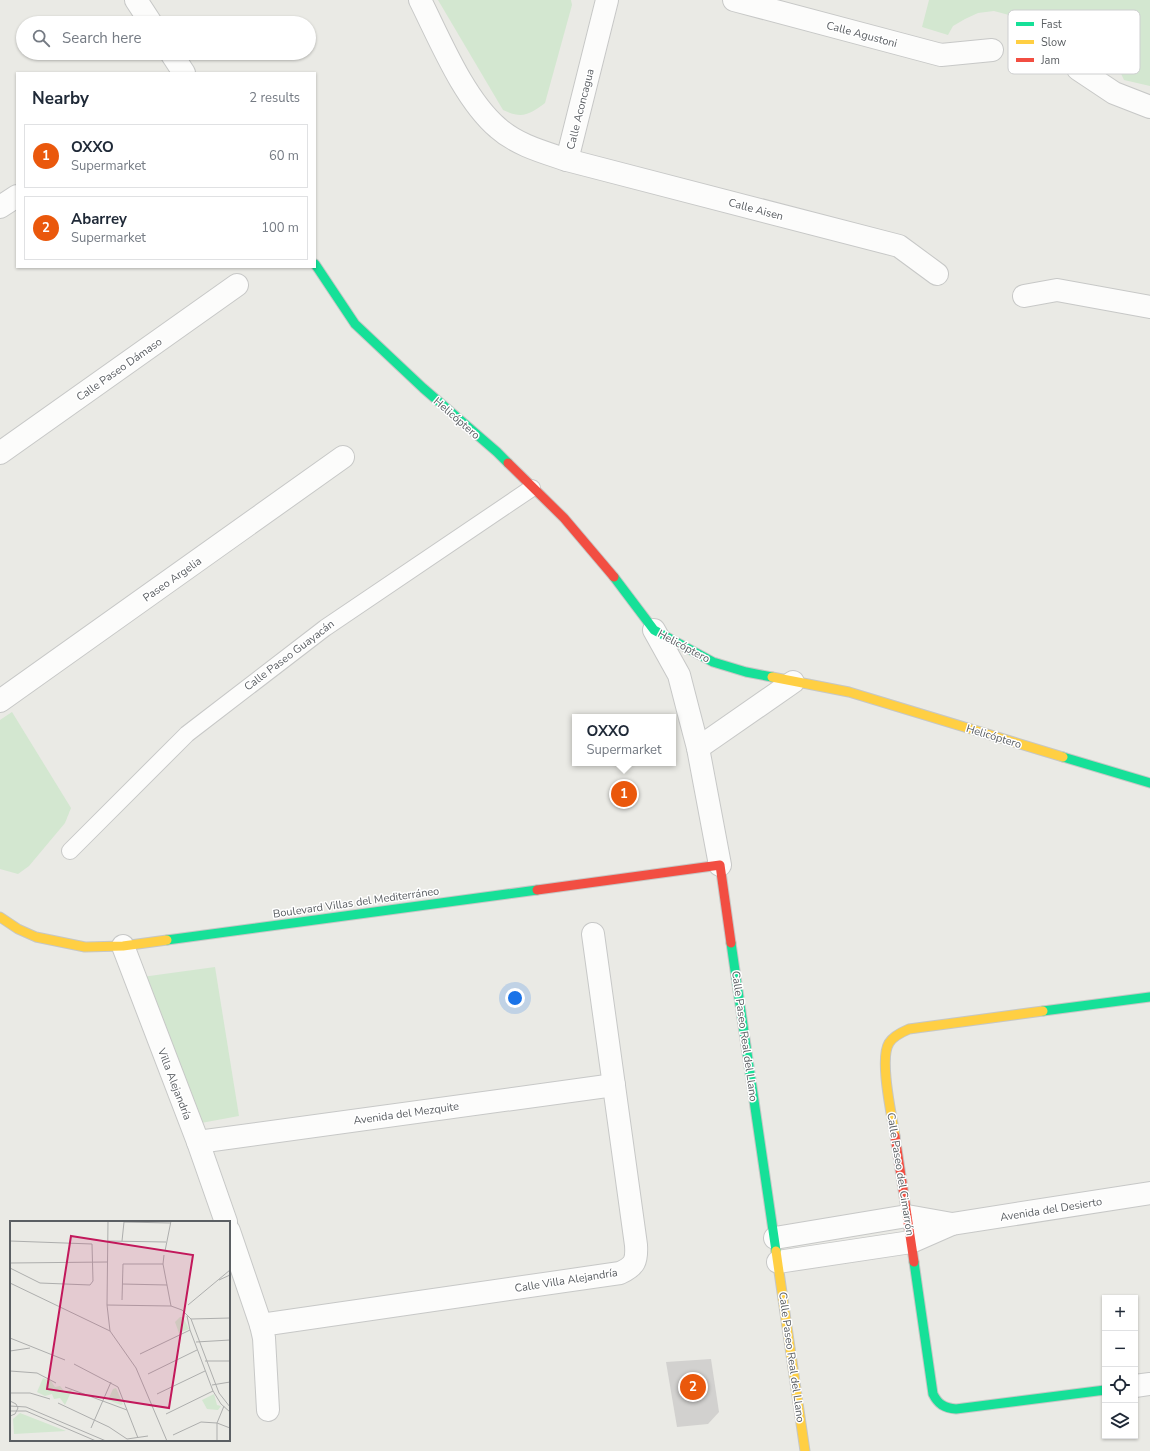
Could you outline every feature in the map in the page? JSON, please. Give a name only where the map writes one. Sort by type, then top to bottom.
[{"type":"street","points":[[136,0],[146,16]]},
{"type":"street","name":"Calle Aconcagua","points":[[420,0],[461,80],[482,111],[498,128],[528,147],[567,160],[607,0]]},
{"type":"street","name":"Calle Agustoni","points":[[734,0],[941,55],[992,50]]},
{"type":"street","points":[[176,60],[183,72]]},
{"type":"street","points":[[1086,74],[1114,93],[1150,107]]},
{"type":"street","name":"Calle Aisen","points":[[567,160],[899,246],[937,274]]},
{"type":"street","points":[[0,207],[16,197]]},
{"type":"street","name":"Helicóptero","points":[[316,266],[355,324],[423,388],[497,452],[564,518],[616,580],[654,630],[713,662],[746,672],[849,692],[1150,783]]},
{"type":"street","name":"Calle Paseo Dámaso","points":[[0,453],[237,285]]},
{"type":"street","points":[[1024,296],[1057,290],[1150,307]]},
{"type":"street","name":"Paseo Argelia","points":[[0,701],[344,457]]},
{"type":"street","name":"Calle Paseo Real del Llano","points":[[654,630],[678,675],[698,748],[720,865],[805,1451]]},
{"type":"street","points":[[698,748],[793,682]]},
{"type":"street","name":"Boulevard Villas del Mediterráneo","points":[[0,917],[18,929],[36,936],[85,947],[123,946],[720,865]]},
{"type":"street","name":"Calle Villa Alejandría","points":[[261,1325],[612,1274],[628,1269],[635,1263],[637,1255],[593,934]]},
{"type":"street","name":"Villa Alejandría","points":[[123,946],[198,1142],[226,1221]]},
{"type":"street","name":"Calle Paseo del Cimarrón","points":[[1102,1390],[956,1410],[948,1409],[937,1401],[933,1394],[885,1069],[886,1047],[894,1036],[909,1029],[1150,997]]},
{"type":"street","name":"Avenida del Mezquite","points":[[198,1142],[614,1085]]},
{"type":"street","name":"Avenida del Desierto","points":[[778,1262],[911,1242],[952,1224],[1150,1193]]},
{"type":"street","name":"Avenida del Desierto","points":[[775,1238],[907,1216],[952,1224]]},
{"type":"street","points":[[230,1234],[264,1338],[268,1410]]},
{"type":"street","points":[[1138,1386],[1150,1384]]},
{"type":"lane","name":"Calle Paseo Guayacán","points":[[70,851],[186,734],[325,628],[532,488]]},
{"type":"green space","points":[[438,0],[571,0],[572,5],[545,103],[530,113],[520,115],[503,110]]},
{"type":"green space","points":[[929,0],[1150,0],[1150,86],[1124,80],[1121,74],[1140,74],[1140,10],[1008,10],[1008,15],[994,11],[978,13],[965,19],[953,26],[948,35],[922,27]]},
{"type":"green space","points":[[12,712],[71,808],[65,823],[29,866],[18,874],[0,869],[0,720]]},
{"type":"green space","points":[[215,967],[239,1116],[201,1123],[142,977]]},
{"type":"building","points":[[711,1359],[719,1412],[708,1424],[677,1427],[666,1362]]},
{"type":"traffic: fast","points":[[316,266],[355,324],[423,388],[508,463]]},
{"type":"traffic: fast","points":[[614,577],[654,630],[713,662],[746,672],[772,677]]},
{"type":"traffic: fast","points":[[1063,757],[1150,783]]},
{"type":"traffic: fast","points":[[167,940],[537,890]]},
{"type":"traffic: fast","points":[[731,943],[776,1251]]},
{"type":"traffic: fast","points":[[1043,1011],[1150,997]]},
{"type":"traffic: fast","points":[[914,1262],[933,1394],[942,1405],[948,1408],[956,1409],[1102,1390]]},
{"type":"traffic: slow","points":[[772,677],[849,692],[1063,757]]},
{"type":"traffic: slow","points":[[0,917],[18,929],[36,937],[85,947],[123,946],[167,940]]},
{"type":"traffic: slow","points":[[895,1136],[887,1088],[885,1061],[886,1051],[893,1038],[909,1029],[1043,1011]]},
{"type":"traffic: slow","points":[[776,1251],[805,1451]]},
{"type":"traffic: jam","points":[[508,463],[564,518],[614,577]]},
{"type":"traffic: jam","points":[[537,890],[720,865],[731,943]]},
{"type":"traffic: jam","points":[[895,1136],[914,1262]]},
{"type":"place","name":"OXXO","points":[[624,794]]},
{"type":"place","name":"Abarrey","points":[[693,1387]]}]
